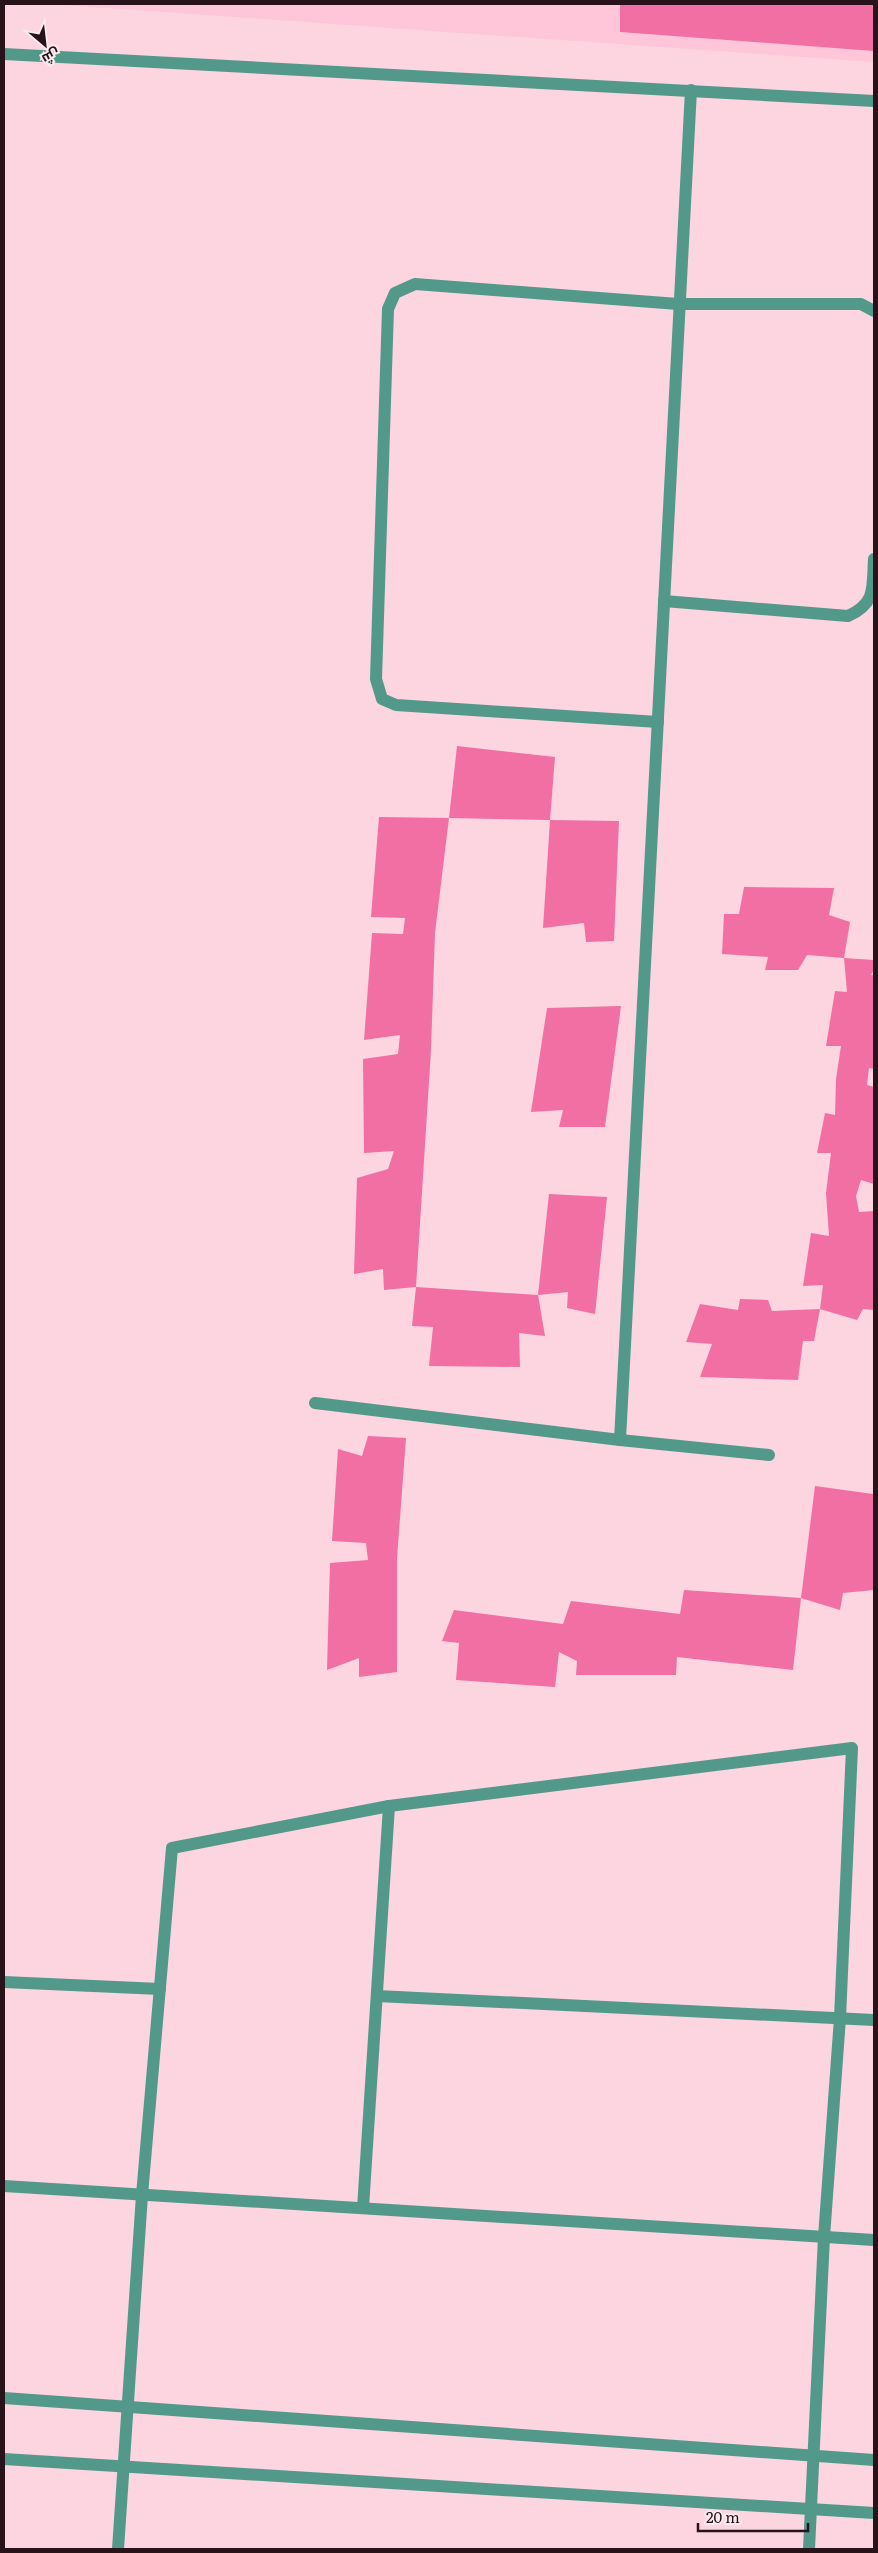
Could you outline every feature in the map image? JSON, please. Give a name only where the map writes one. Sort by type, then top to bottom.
[{"type":"street","points":[[4,54],[874,101]]},
{"type":"street","points":[[620,1440],[678,304],[691,90]]},
{"type":"street","points":[[658,722],[396,705],[382,698],[376,679],[388,310],[395,293],[415,284],[678,304],[860,304],[874,311]]},
{"type":"street","points":[[664,601],[848,616],[862,610],[872,595],[874,559]]},
{"type":"street","points":[[315,1403],[620,1440],[769,1455]]},
{"type":"street","points":[[118,2549],[142,2195],[172,1848],[390,1806],[852,1748],[840,2018],[824,2237],[815,2456],[810,2510],[809,2549]]},
{"type":"street","points":[[363,2208],[390,1806]]},
{"type":"street","points":[[4,1982],[160,1989]]},
{"type":"street","points":[[376,1996],[874,2020]]},
{"type":"street","points":[[4,2186],[874,2240]]},
{"type":"street","points":[[4,2398],[874,2460]]},
{"type":"street","points":[[4,2460],[874,2513]]},
{"type":"shaded area","points":[[50,4],[874,4],[874,62]]},
{"type":"building","points":[[620,4],[874,4],[874,51],[620,32]]},
{"type":"building","points":[[457,746],[555,757],[550,820],[449,818]]},
{"type":"building","points":[[379,817],[449,818],[435,933],[431,1050],[416,1287],[384,1290],[383,1269],[354,1274],[357,1178],[388,1169],[394,1151],[364,1153],[363,1059],[398,1054],[400,1035],[364,1040],[372,933],[403,934],[405,918],[371,917]]},
{"type":"building","points":[[550,820],[619,821],[614,941],[586,942],[584,923],[543,928]]},
{"type":"building","points":[[744,887],[834,888],[829,915],[850,922],[844,958],[807,955],[798,970],[765,970],[768,957],[722,954],[724,914],[739,914]]},
{"type":"building","points":[[844,958],[874,960],[874,970],[871,975],[874,975],[874,1069],[869,1068],[867,1085],[874,1087],[874,1184],[861,1180],[856,1196],[859,1212],[874,1211],[874,1310],[863,1309],[857,1320],[820,1309],[823,1285],[803,1286],[811,1233],[829,1236],[826,1193],[831,1153],[817,1153],[825,1113],[835,1115],[836,1079],[841,1046],[826,1046],[835,991],[847,992]]},
{"type":"building","points":[[621,1006],[605,1127],[559,1127],[563,1110],[531,1112],[547,1008]]},
{"type":"building","points":[[549,1194],[607,1197],[595,1314],[567,1308],[568,1292],[538,1295]]},
{"type":"building","points":[[416,1287],[538,1295],[545,1336],[519,1333],[520,1367],[429,1366],[433,1327],[412,1326]]},
{"type":"building","points":[[740,1299],[768,1300],[772,1311],[820,1309],[814,1341],[803,1341],[798,1380],[700,1377],[712,1344],[686,1342],[700,1304],[738,1310]]},
{"type":"building","points":[[368,1436],[406,1438],[397,1558],[397,1672],[359,1677],[359,1658],[327,1670],[330,1563],[368,1560],[366,1543],[332,1541],[338,1449],[362,1456]]},
{"type":"building","points":[[815,1486],[873,1494],[874,1590],[843,1593],[840,1610],[801,1598]]},
{"type":"building","points":[[684,1590],[801,1598],[793,1670],[677,1657],[676,1675],[576,1675],[577,1661],[559,1652],[555,1687],[456,1680],[459,1643],[442,1641],[454,1610],[563,1624],[571,1601],[680,1614]]}]
